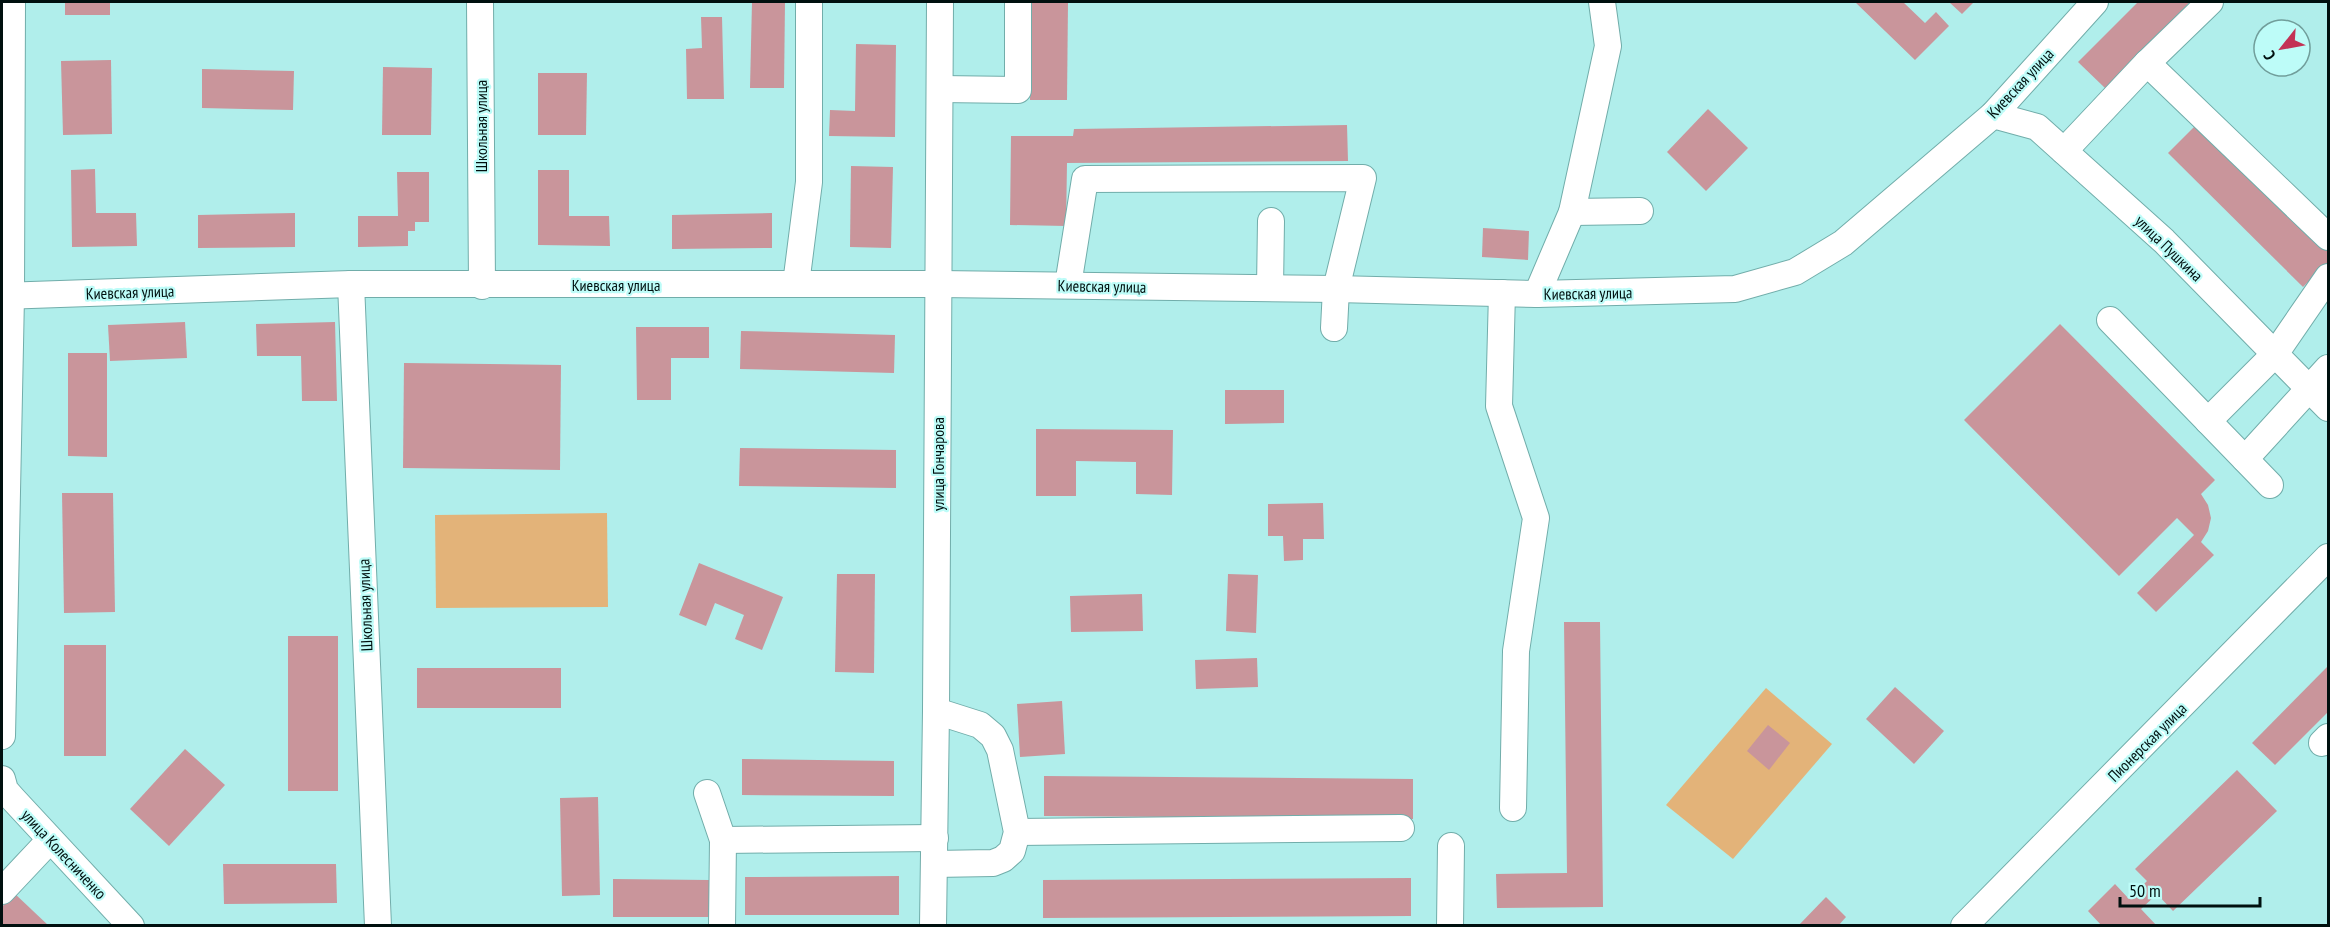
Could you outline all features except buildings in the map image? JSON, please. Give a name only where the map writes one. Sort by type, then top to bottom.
[{"type":"street","points":[[2,735],[6,296],[12,2]]},
{"type":"street","name":"Школьная улица","points":[[480,2],[482,286]]},
{"type":"street","points":[[796,284],[809,182],[809,2]]},
{"type":"street","name":"улица Гончарова","points":[[933,926],[940,2]]},
{"type":"street","points":[[940,89],[1018,90],[1018,2]]},
{"type":"street","points":[[1537,294],[1572,212],[1608,46],[1602,2]]},
{"type":"street","name":"Киевская улица","points":[[6,296],[351,284],[482,286],[1068,285],[1537,294],[1735,289],[1795,272],[1843,243],[1993,115],[2095,2]]},
{"type":"street","points":[[2064,151],[2147,63],[2210,2]]},
{"type":"street","points":[[2147,63],[2328,237]]},
{"type":"street","name":"улица Пушкина","points":[[1993,115],[2037,126],[2164,241],[2328,408]]},
{"type":"street","points":[[1068,285],[1085,179],[1363,178],[1336,289],[1334,328]]},
{"type":"street","points":[[1572,212],[1640,212]]},
{"type":"street","points":[[1270,288],[1271,220]]},
{"type":"street","points":[[2208,421],[2275,354],[2328,277]]},
{"type":"street","name":"Школьная улица","points":[[351,284],[378,926]]},
{"type":"street","points":[[1502,293],[1499,406],[1536,518],[1516,651],[1513,808]]},
{"type":"street","points":[[2110,320],[2270,485]]},
{"type":"street","points":[[2245,459],[2328,368]]},
{"type":"street","name":"Пионерская улица","points":[[1964,926],[2328,558]]},
{"type":"street","points":[[934,864],[993,863],[1003,860],[1012,851],[1017,832],[1000,750],[993,736],[980,725],[936,711]]},
{"type":"street","name":"улица Колесниченко","points":[[2,779],[5,790],[131,926]]},
{"type":"street","points":[[707,793],[723,840],[722,926]]},
{"type":"street","points":[[1017,832],[1401,828]]},
{"type":"street","points":[[723,840],[935,838]]},
{"type":"street","points":[[2,891],[50,840]]},
{"type":"street","points":[[1450,926],[1451,846]]},
{"type":"shaded area","points":[[607,513],[608,607],[436,608],[435,515]]},
{"type":"shaded area","points":[[1766,688],[1832,744],[1733,859],[1666,805]]}]
